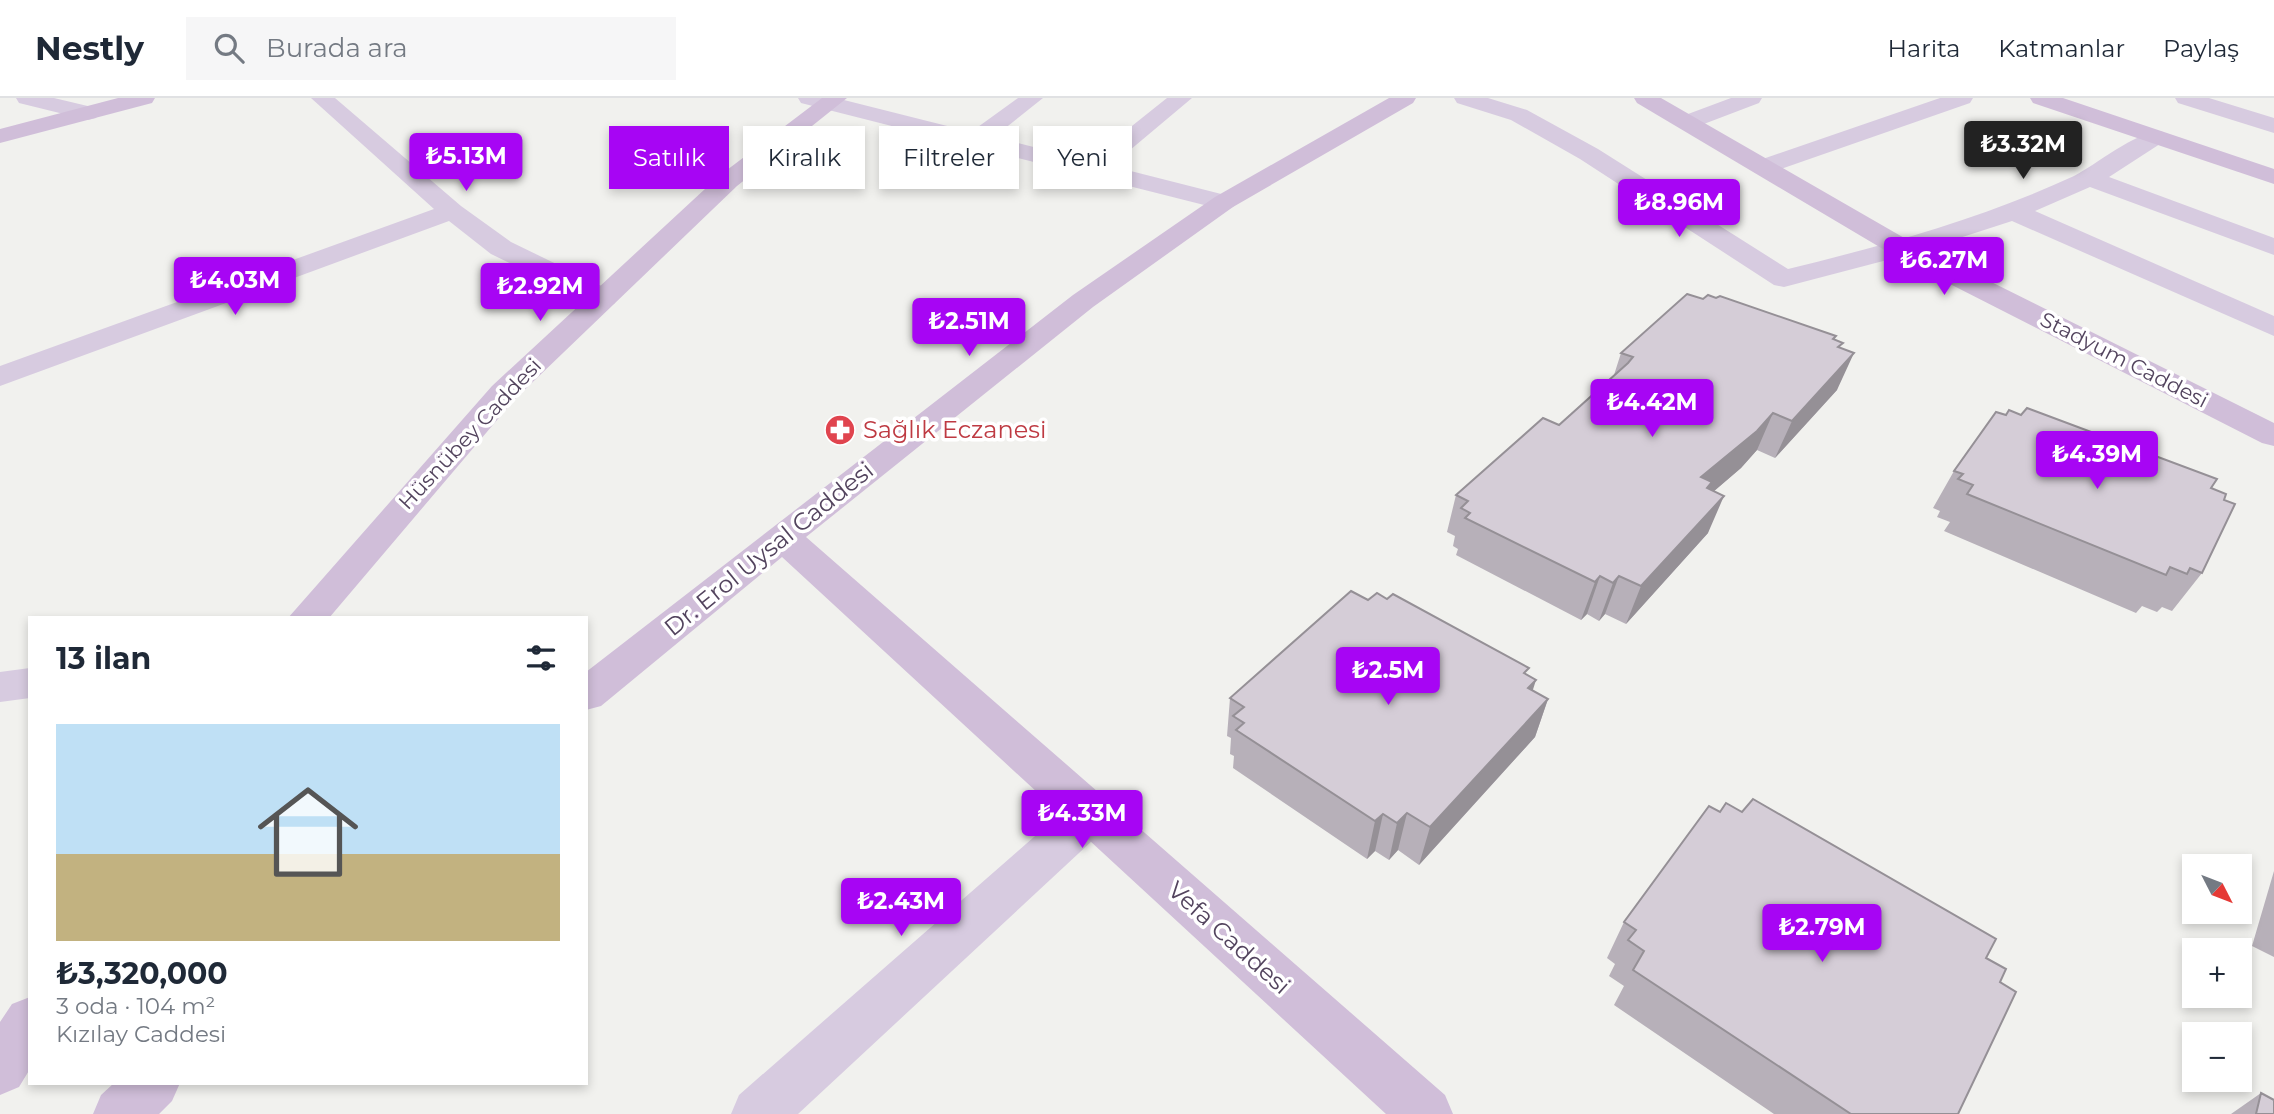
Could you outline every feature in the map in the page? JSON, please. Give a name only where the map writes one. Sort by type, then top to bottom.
[{"type":"street","points":[[27,98],[88,113]]},
{"type":"street","points":[[0,136],[144,98]]},
{"type":"street","points":[[322,98],[452,211],[501,248],[604,298]]},
{"type":"street","points":[[994,126],[1032,98]]},
{"type":"street","points":[[1132,138],[1181,98]]},
{"type":"street","name":"Dr. Erol Uysal Caddesi","points":[[588,693],[1083,301],[1224,202],[1405,98]]},
{"type":"street","points":[[1465,98],[1519,115],[1589,154],[1784,279],[1903,249],[2012,211],[2088,178],[2155,137]]},
{"type":"street","name":"Stadyum Caddesi","points":[[1645,98],[1903,249],[2274,436]]},
{"type":"street","points":[[1688,122],[1751,98]]},
{"type":"street","points":[[1763,167],[1962,98]]},
{"type":"street","points":[[2041,98],[2274,177]]},
{"type":"street","points":[[2186,98],[2274,126]]},
{"type":"street","points":[[824,100],[922,126]]},
{"type":"street","name":"Hüsnübey Caddesi","points":[[309,616],[503,393],[728,181],[824,100]]},
{"type":"street","points":[[2088,178],[2274,247]]},
{"type":"street","points":[[1132,180],[1224,202]]},
{"type":"street","points":[[0,377],[452,211]]},
{"type":"street","points":[[2012,211],[2274,327]]},
{"type":"street","name":"Vefa Caddesi","points":[[783,537],[1426,1114]]},
{"type":"street","points":[[0,687],[28,683]]},
{"type":"street","points":[[758,1114],[1091,814]]},
{"type":"street","points":[[0,1069],[28,1024]]},
{"type":"street","points":[[120,1114],[151,1085]]},
{"type":"building","points":[[1687,294],[1703,299],[1708,295],[1716,298],[1720,296],[1836,336],[1833,339],[1843,343],[1838,347],[1854,353],[1792,421],[1773,413],[1757,431],[1701,477],[1712,482],[1707,488],[1724,496],[1641,586],[1619,576],[1613,583],[1600,576],[1595,582],[1465,518],[1470,513],[1461,508],[1468,501],[1456,495],[1543,418],[1559,425],[1628,363],[1633,357],[1621,353]]},
{"type":"building","points":[[2027,408],[2217,479],[2211,488],[2226,494],[2224,500],[2235,504],[2202,573],[2190,568],[2187,574],[2170,567],[2166,575],[1967,494],[1973,485],[1958,479],[1963,474],[1954,471],[1996,412],[2006,415],[2009,410],[2021,415]]},
{"type":"building","points":[[1351,591],[1368,600],[1377,593],[1387,599],[1393,594],[1529,668],[1524,673],[1536,680],[1528,688],[1548,699],[1430,827],[1407,813],[1397,823],[1383,814],[1375,821],[1236,730],[1244,723],[1233,716],[1244,707],[1230,698]]},
{"type":"building","points":[[1753,799],[1996,939],[1986,958],[2006,969],[2000,982],[2016,992],[1958,1114],[1851,1114],[1633,970],[1644,951],[1628,940],[1636,930],[1624,922],[1709,806],[1720,812],[1726,803],[1742,812]]},
{"type":"building","points":[[2261,1093],[2274,1100],[2274,1114],[2256,1114]]},
{"type":"place","name":"Sağlık Eczanesi","points":[[840,430]]}]
